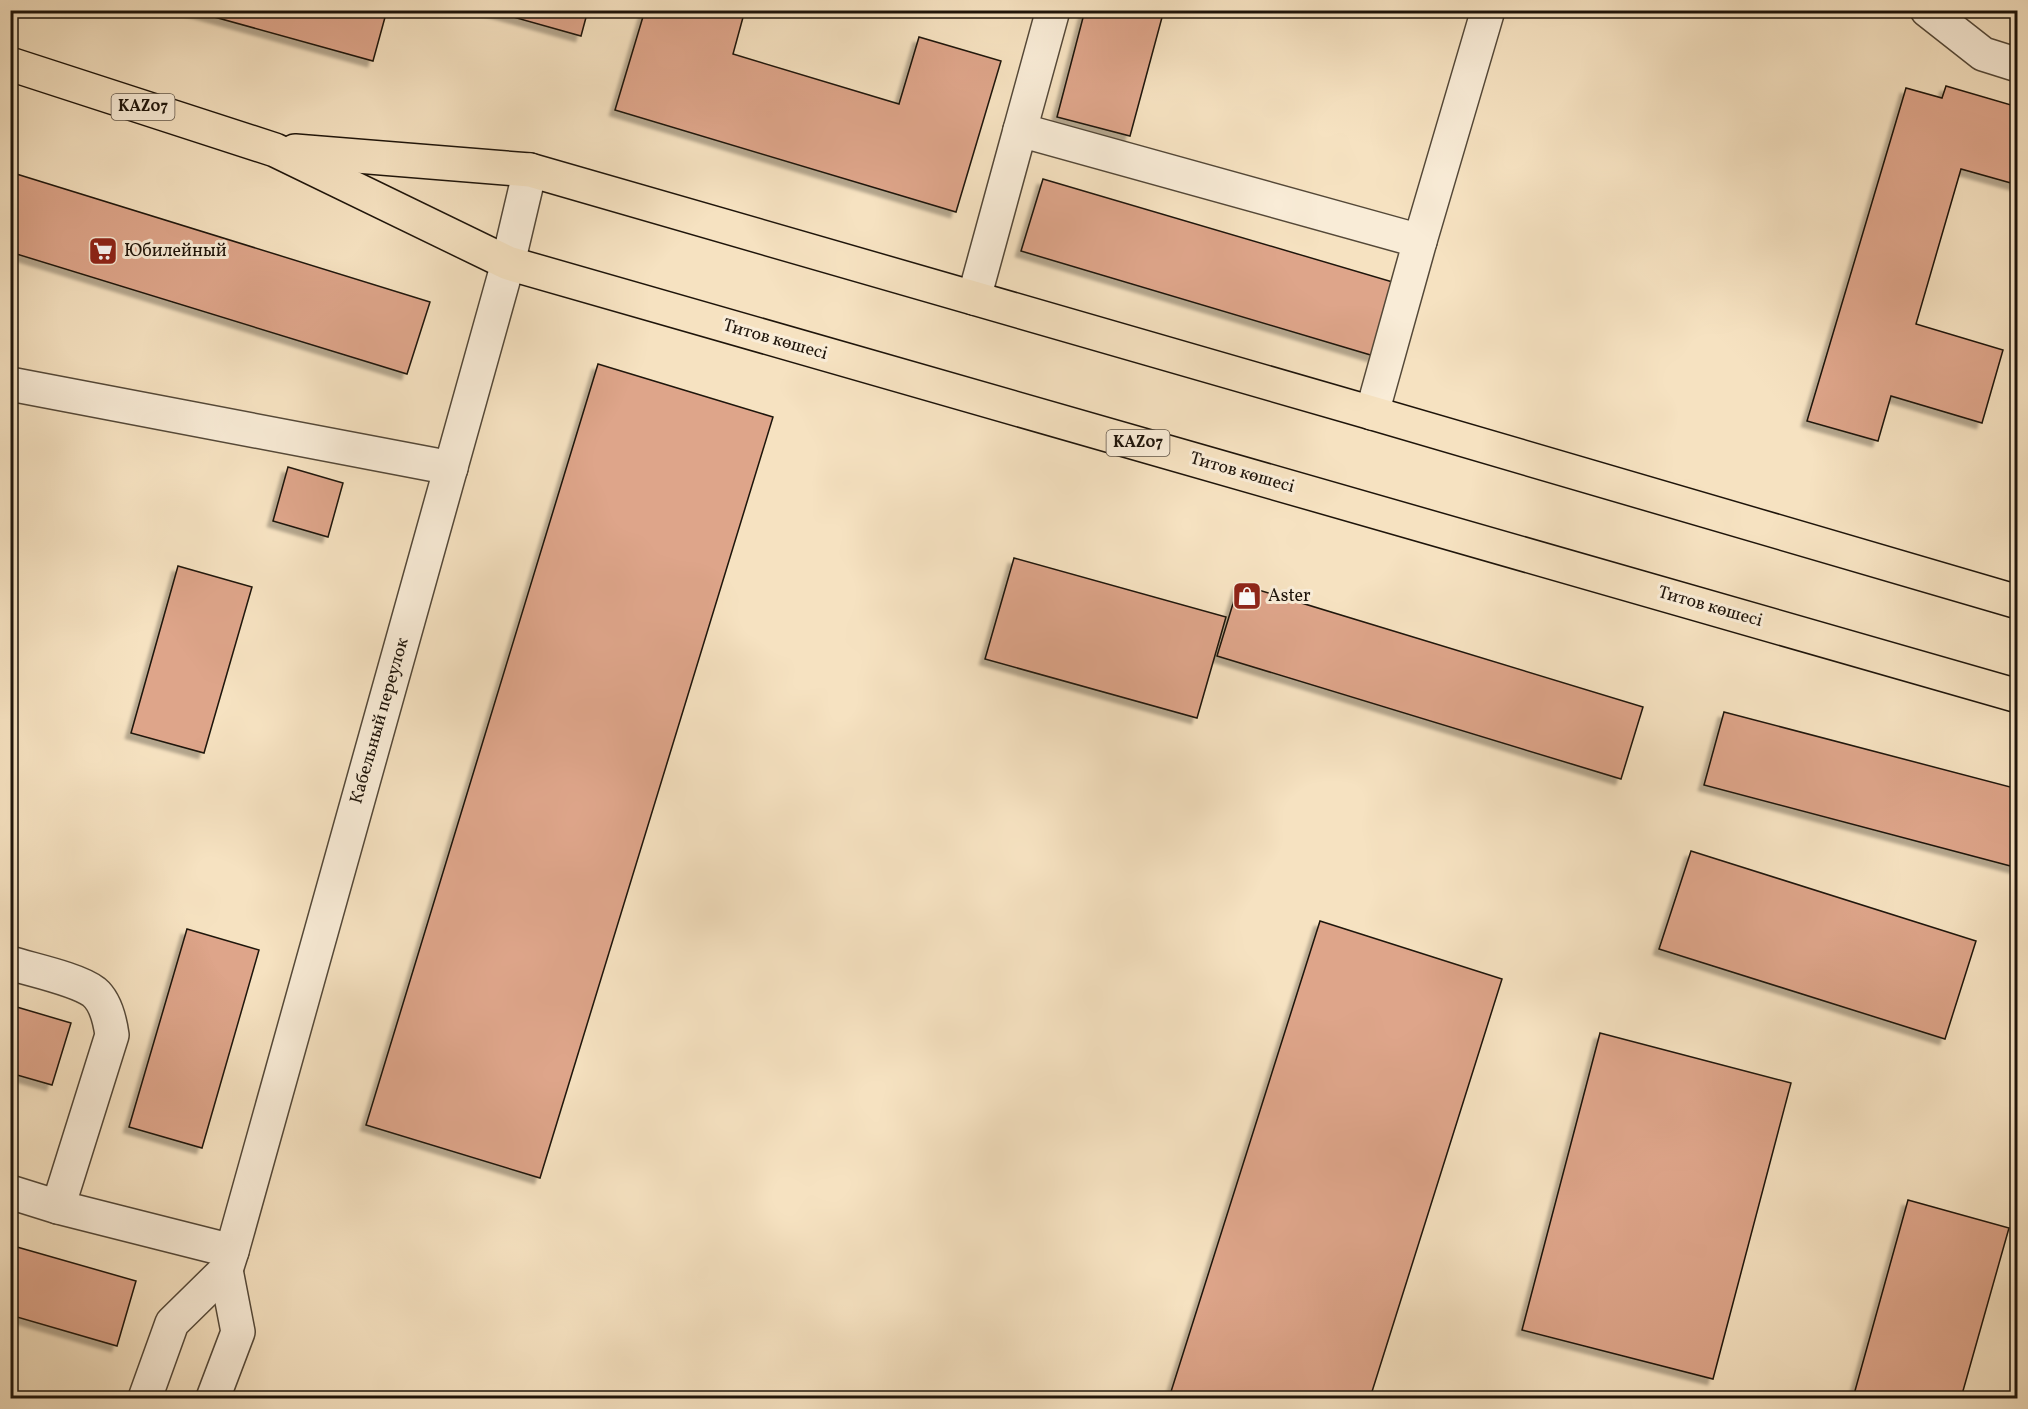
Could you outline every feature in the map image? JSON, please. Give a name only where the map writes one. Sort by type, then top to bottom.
[{"type":"highway","name":"Титов көшесі","points":[[10,63],[275,150],[508,263],[2018,696]]},
{"type":"highway","name":"Титов көшесі","points":[[275,150],[530,170],[2018,602]]},
{"type":"street","points":[[974,298],[1053,10]]},
{"type":"street","points":[[1372,413],[1488,10]]},
{"type":"street","points":[[1927,10],[1983,54],[2018,64]]},
{"type":"street","points":[[1020,130],[1420,241]]},
{"type":"street","name":"Кабельный переулок","points":[[213,1398],[238,1332],[229,1261],[508,263],[530,170]]},
{"type":"street","points":[[10,384],[451,468]]},
{"type":"street","points":[[10,963],[71,981],[95,993],[109,1017],[112,1035],[58,1206]]},
{"type":"street","points":[[10,1192],[229,1261]]},
{"type":"street","name":"Кабельный переулок","points":[[145,1398],[172,1323],[229,1261]]},
{"type":"building","points":[[189,10],[387,10],[373,61]]},
{"type":"building","points":[[488,10],[588,10],[581,36]]},
{"type":"building","points":[[645,10],[745,10],[733,54],[899,104],[919,37],[1001,61],[956,212],[615,110]]},
{"type":"building","points":[[1085,10],[1164,10],[1130,136],[1057,117]]},
{"type":"building","points":[[1946,86],[2018,107],[2018,185],[1961,169],[1916,324],[2003,350],[1982,423],[1891,396],[1878,441],[1807,421],[1906,88],[1942,98]]},
{"type":"building","points":[[10,172],[430,302],[407,374],[10,252]]},
{"type":"building","points":[[1043,179],[1396,283],[1374,356],[1021,251]]},
{"type":"building","points":[[598,364],[773,417],[540,1178],[366,1125]]},
{"type":"building","points":[[288,467],[343,483],[328,537],[273,521]]},
{"type":"building","points":[[1014,558],[1226,617],[1197,718],[985,659]]},
{"type":"building","points":[[178,566],[252,587],[204,753],[131,733]]},
{"type":"building","points":[[1239,584],[1643,707],[1621,779],[1217,656]]},
{"type":"building","points":[[1724,712],[2018,789],[2018,868],[1704,785]]},
{"type":"building","points":[[1691,851],[1976,941],[1945,1039],[1659,949]]},
{"type":"building","points":[[1320,921],[1502,979],[1370,1398],[1169,1398]]},
{"type":"building","points":[[187,929],[259,950],[202,1148],[129,1127]]},
{"type":"building","points":[[10,1005],[71,1023],[52,1085],[10,1073]]},
{"type":"building","points":[[1600,1033],[1791,1083],[1713,1379],[1522,1330]]},
{"type":"building","points":[[1908,1200],[2009,1228],[1961,1398],[1853,1398]]},
{"type":"building","points":[[10,1245],[136,1281],[117,1346],[10,1315]]},
{"type":"place","name":"Юбилейный","points":[[103,251]]},
{"type":"place","name":"Aster","points":[[1247,596]]}]
